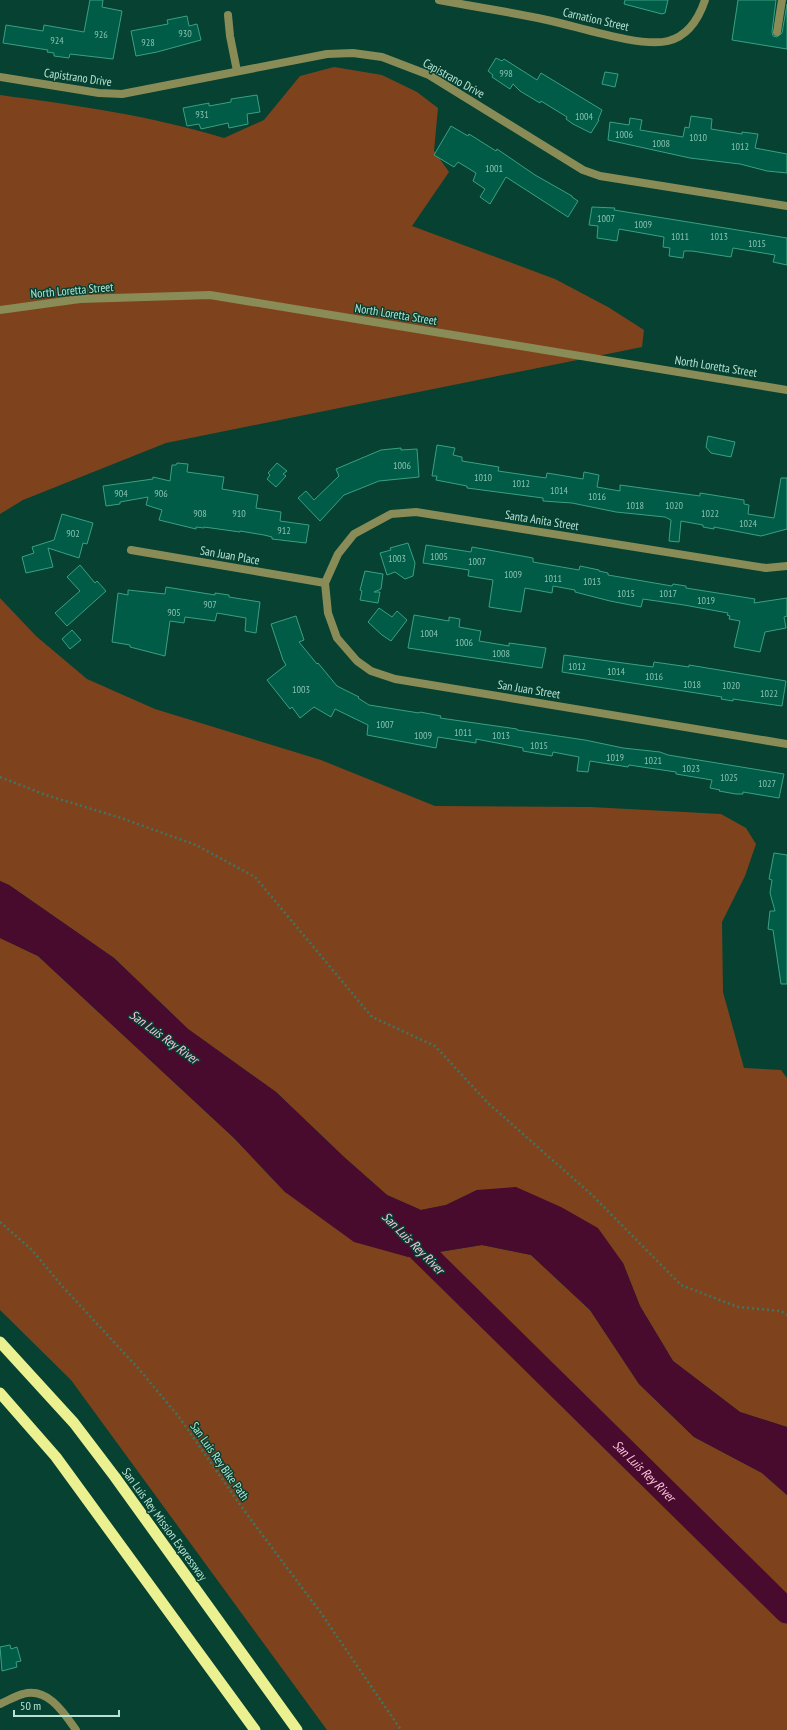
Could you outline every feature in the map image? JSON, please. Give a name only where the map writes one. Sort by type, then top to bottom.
[{"type":"highway","name":"San Luis Rey Mission Expressway","points":[[0,1342],[16,1358],[83,1435],[298,1730]]},
{"type":"highway","points":[[0,1393],[60,1463],[254,1730]]},
{"type":"street","name":"Carnation Street","points":[[441,0],[546,20],[648,44],[669,41],[686,32],[700,16],[705,0]]},
{"type":"street","points":[[776,32],[782,0]]},
{"type":"street","points":[[228,15],[230,36],[237,71]]},
{"type":"street","name":"Capistrano Drive","points":[[0,77],[99,93],[122,94],[327,54],[353,53],[382,57],[429,75],[583,170],[600,176],[787,206]]},
{"type":"street","name":"North Loretta Street","points":[[0,310],[80,299],[210,295],[787,390]]},
{"type":"street","name":"Santa Anita Street","points":[[325,583],[338,554],[354,534],[391,514],[416,512],[766,568],[787,566]]},
{"type":"street","name":"San Juan Place","points":[[131,550],[325,583]]},
{"type":"street","name":"San Juan Street","points":[[325,583],[328,613],[337,638],[357,661],[371,671],[395,679],[787,744]]},
{"type":"street","points":[[0,1704],[24,1694],[39,1695],[52,1700],[76,1730]]},
{"type":"path","points":[[0,777],[46,795],[121,818],[196,845],[255,877],[372,1017],[435,1046],[488,1104],[592,1195],[681,1285],[738,1307],[781,1310],[787,1314]]},
{"type":"path","name":"San Luis Rey Bike Path","points":[[0,1222],[32,1250],[62,1286],[138,1368],[179,1418],[243,1509],[334,1632],[401,1730]]},
{"type":"shaded area","points":[[334,67],[382,75],[417,92],[438,108],[434,151],[449,172],[412,226],[555,279],[608,307],[644,330],[642,347],[166,443],[23,500],[0,514],[0,95],[85,107],[141,117],[224,138],[264,120],[300,76]]},
{"type":"shaded area","points":[[0,598],[36,636],[87,679],[155,709],[321,760],[435,806],[591,807],[721,814],[746,828],[756,844],[745,876],[722,922],[723,992],[744,1068],[781,1070],[787,1078],[787,1427],[740,1412],[673,1361],[640,1306],[623,1263],[477,1190],[446,1205],[421,1210],[387,1195],[344,1157],[276,1092],[188,1029],[114,958],[9,885],[0,881]]},
{"type":"shaded area","points":[[0,938],[38,956],[234,1138],[285,1192],[408,1257],[482,1245],[531,1255],[590,1310],[639,1384],[694,1437],[762,1473],[787,1495],[787,1730],[327,1730],[71,1380],[0,1310]]},
{"type":"water","points":[[0,881],[9,885],[114,958],[188,1029],[276,1092],[344,1157],[387,1195],[421,1210],[446,1205],[477,1190],[516,1187],[561,1207],[598,1228],[623,1263],[640,1306],[673,1361],[740,1412],[787,1427],[787,1495],[762,1473],[694,1437],[639,1384],[590,1310],[531,1255],[482,1245],[408,1257],[354,1242],[285,1192],[234,1138],[38,956],[0,938]]},
{"type":"building","points":[[90,0],[103,0],[102,7],[122,11],[113,59],[70,54],[69,58],[54,56],[54,53],[47,52],[48,50],[3,43],[6,25],[43,31],[44,25],[84,32]]},
{"type":"building","points":[[625,0],[668,0],[665,13],[662,14],[624,4]]},
{"type":"building","points":[[738,0],[776,0],[772,32],[773,36],[777,37],[782,33],[787,4],[787,49],[732,40]]},
{"type":"building","points":[[187,16],[189,26],[197,24],[201,40],[136,56],[131,31],[168,24],[167,20]]},
{"type":"building","points":[[496,58],[502,61],[504,59],[537,80],[541,73],[602,110],[599,120],[591,133],[573,124],[566,119],[567,117],[541,101],[540,103],[520,91],[513,84],[510,89],[492,77],[493,75],[488,71]]},
{"type":"building","points":[[605,72],[618,74],[615,87],[602,84]]},
{"type":"building","points":[[257,95],[260,112],[247,114],[248,124],[229,128],[228,123],[201,129],[199,124],[187,126],[183,108],[209,103],[209,106],[231,102],[231,99]]},
{"type":"building","points":[[691,116],[712,119],[711,129],[742,134],[742,132],[758,134],[755,148],[787,154],[787,173],[767,171],[740,164],[690,158],[608,140],[610,122],[629,125],[630,118],[642,120],[640,130],[683,137],[685,127],[689,128]]},
{"type":"building","points":[[451,126],[468,136],[469,134],[496,151],[497,149],[535,175],[572,196],[578,201],[568,217],[506,177],[490,204],[480,197],[485,189],[473,181],[476,173],[458,162],[454,167],[434,155]]},
{"type":"building","points":[[592,207],[615,208],[614,210],[787,238],[787,265],[773,262],[775,255],[733,248],[731,257],[692,251],[684,251],[683,258],[669,256],[670,248],[663,247],[664,237],[619,229],[617,241],[597,238],[598,226],[589,225]]},
{"type":"building","points":[[708,436],[735,442],[731,457],[711,453],[706,447]]},
{"type":"building","points":[[437,445],[455,448],[453,455],[462,457],[462,461],[499,467],[498,471],[546,478],[547,473],[583,479],[584,472],[599,475],[597,487],[620,491],[620,485],[700,496],[700,493],[744,500],[744,504],[749,505],[748,514],[774,518],[781,478],[787,478],[787,529],[761,536],[714,527],[714,529],[703,527],[703,525],[681,521],[679,542],[669,541],[671,520],[665,517],[616,512],[572,503],[543,501],[543,498],[467,488],[467,486],[436,480],[437,476],[432,476]]},
{"type":"building","points":[[401,448],[401,450],[417,449],[419,477],[379,481],[344,495],[320,521],[298,498],[306,491],[314,500],[339,476],[336,469],[381,450]]},
{"type":"building","points":[[177,463],[188,464],[187,472],[224,477],[222,489],[258,495],[256,508],[281,512],[280,521],[309,525],[306,543],[272,539],[272,537],[264,535],[240,531],[204,527],[196,527],[196,529],[159,520],[162,510],[146,505],[148,497],[106,506],[103,486],[153,479],[153,477],[170,481],[172,465],[176,465]]},
{"type":"building","points":[[277,463],[287,471],[283,474],[286,476],[276,487],[267,479],[270,475],[268,473]]},
{"type":"building","points":[[62,514],[93,523],[87,544],[83,543],[79,558],[48,548],[53,567],[26,573],[22,557],[34,553],[32,547],[54,540]]},
{"type":"building","points":[[408,543],[415,563],[413,576],[405,579],[395,572],[387,575],[380,553],[391,550],[390,548]]},
{"type":"building","points":[[426,545],[471,552],[472,547],[533,558],[533,562],[579,570],[580,566],[599,570],[608,573],[608,575],[672,586],[673,584],[686,586],[686,588],[755,599],[754,603],[787,598],[787,616],[784,617],[786,628],[765,632],[760,652],[734,647],[740,621],[729,619],[730,616],[727,615],[728,613],[684,605],[643,599],[641,607],[610,601],[575,592],[575,590],[553,586],[552,593],[525,588],[521,612],[489,607],[493,580],[468,576],[469,570],[423,563]]},
{"type":"building","points":[[80,565],[95,583],[97,581],[106,591],[67,626],[55,613],[80,591],[67,577]]},
{"type":"building","points":[[365,571],[383,574],[381,589],[374,592],[380,592],[378,603],[360,600],[362,591],[360,590]]},
{"type":"building","points":[[166,587],[215,595],[215,593],[229,595],[229,597],[260,602],[256,633],[245,631],[246,618],[217,613],[215,621],[185,617],[184,623],[170,621],[165,656],[130,647],[130,645],[112,642],[118,593],[128,595],[128,590],[165,594]]},
{"type":"building","points":[[379,608],[392,617],[397,611],[407,620],[391,641],[368,622]]},
{"type":"building","points":[[414,615],[449,621],[449,617],[460,619],[459,627],[481,631],[479,641],[509,646],[509,643],[546,648],[542,668],[408,648]]},
{"type":"building","points":[[296,616],[304,640],[299,642],[317,664],[318,663],[337,686],[359,697],[358,698],[369,705],[420,712],[441,716],[440,718],[585,740],[623,748],[660,752],[668,755],[784,774],[779,798],[743,792],[743,794],[736,794],[719,791],[720,790],[710,788],[712,780],[676,774],[676,772],[629,765],[628,767],[590,761],[588,772],[577,771],[579,757],[553,752],[552,756],[523,751],[523,748],[476,739],[476,743],[438,737],[436,748],[367,735],[368,725],[335,709],[331,717],[314,707],[300,718],[292,707],[290,709],[267,680],[286,665],[271,624]]},
{"type":"building","points":[[72,630],[81,640],[70,649],[62,639]]},
{"type":"building","points":[[564,655],[653,667],[654,662],[689,667],[689,665],[786,681],[782,706],[733,699],[733,701],[721,699],[722,697],[562,672]]},
{"type":"building","points":[[774,853],[787,855],[787,984],[781,984],[773,930],[768,929],[770,911],[775,911],[770,893],[772,880],[769,879]]},
{"type":"building","points":[[10,1645],[11,1649],[17,1647],[21,1661],[16,1662],[17,1667],[2,1671],[0,1647]]},
{"type":"waterway","name":"San Luis Rey River","points":[[400,1230],[787,1611]]}]
